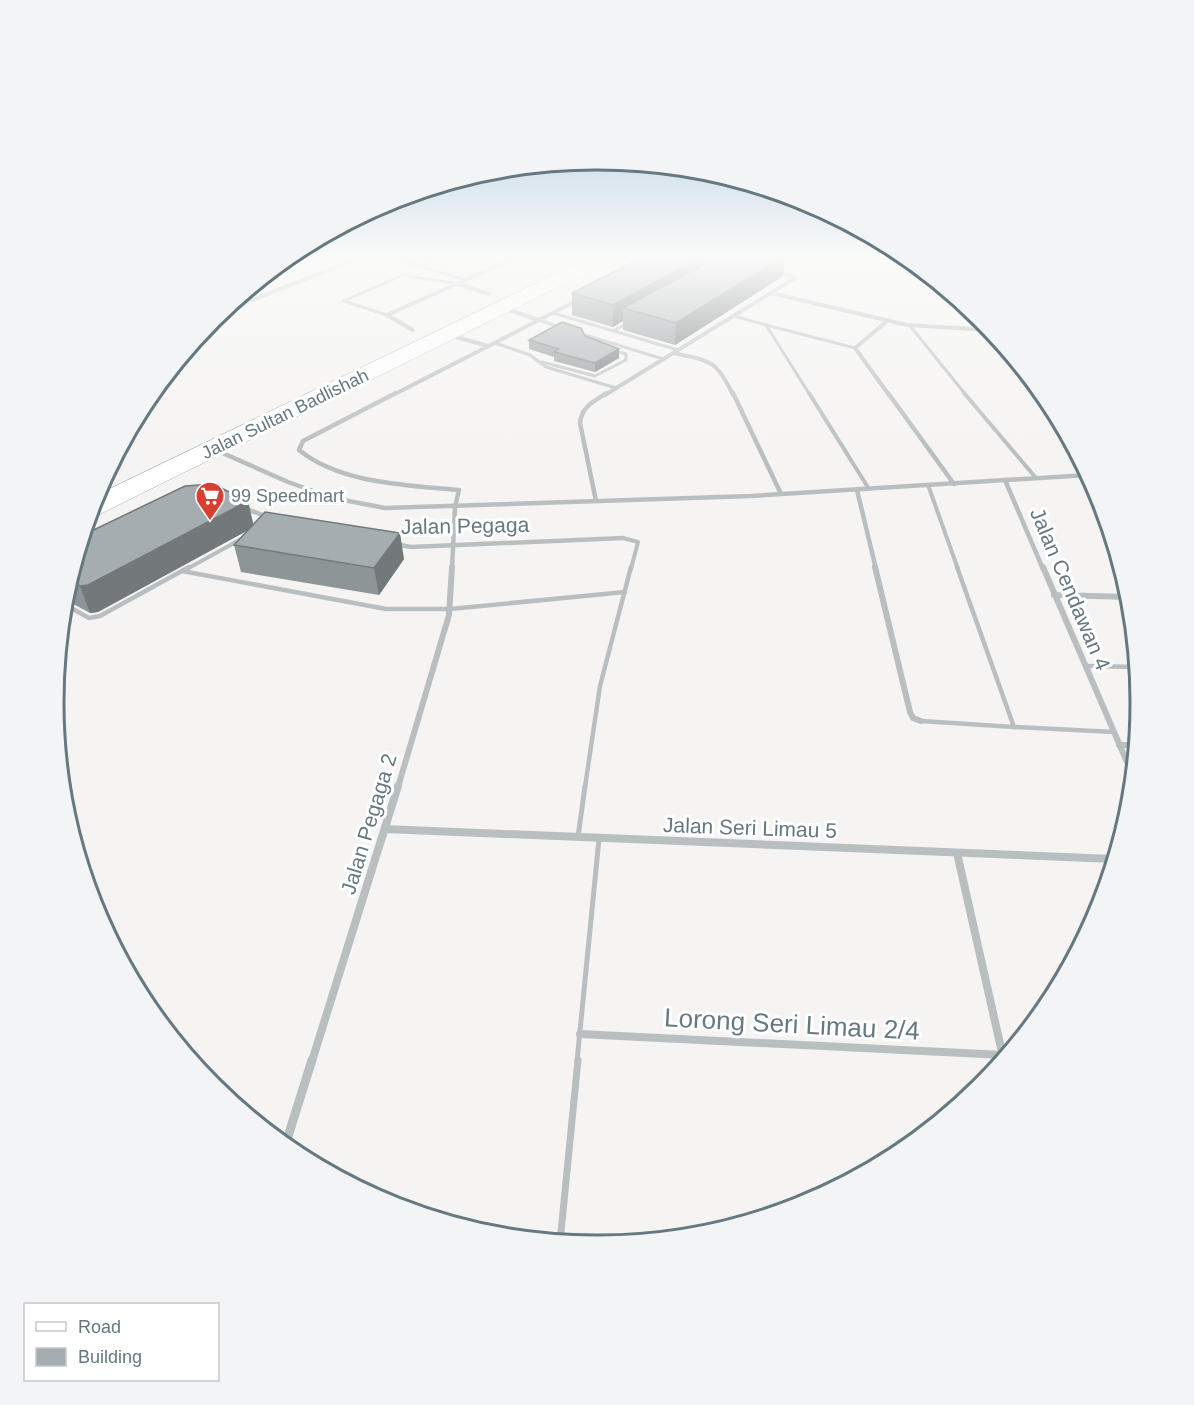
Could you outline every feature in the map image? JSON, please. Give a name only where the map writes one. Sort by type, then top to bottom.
[{"type":"main road","name":"Jalan Sultan Badlishah","points":[[156,453],[413,330],[437,322]]},
{"type":"main road","name":"Jalan Sultan Badlishah","points":[[104,502],[446,335],[466,322]]},
{"type":"street","points":[[398,322],[413,330]]},
{"type":"street","points":[[446,335],[489,346],[536,322]]},
{"type":"street","points":[[596,501],[580,423],[581,413],[585,407],[725,322]]},
{"type":"street","points":[[954,484],[855,348],[886,322],[911,327],[978,330]]},
{"type":"street","name":"Jalan Pegaga 2","points":[[288,1136],[385,829],[450,609],[455,507],[459,490],[351,474],[315,461],[299,450],[303,441],[489,346]]},
{"type":"street","points":[[676,351],[708,361],[722,370],[781,494]]},
{"type":"street","points":[[214,449],[288,482],[333,498],[385,508],[781,494],[1079,476]]},
{"type":"street","name":"Jalan Cendawan 4","points":[[1005,480],[1126,760]]},
{"type":"street","points":[[857,490],[910,712],[921,721]]},
{"type":"street","points":[[238,505],[277,519]]},
{"type":"street","name":"Jalan Pegaga","points":[[389,543],[411,547],[623,538]]},
{"type":"street","points":[[1054,595],[1118,597]]},
{"type":"street","points":[[1119,745],[1127,745]]},
{"type":"street","name":"Jalan Seri Limau 5","points":[[385,829],[1106,859]]},
{"type":"street","points":[[957,853],[1001,1049]]},
{"type":"street","name":"Lorong Seri Limau 2/4","points":[[580,1034],[995,1057]]},
{"type":"lane","points":[[544,322],[562,327],[553,332]]},
{"type":"lane","points":[[581,322],[676,351]]},
{"type":"lane","points":[[613,331],[631,322]]},
{"type":"lane","points":[[754,322],[855,348]]},
{"type":"lane","points":[[766,325],[869,489]]},
{"type":"lane","points":[[911,327],[919,340],[1035,478]]},
{"type":"lane","points":[[577,332],[663,359]]},
{"type":"lane","points":[[585,334],[586,342]]},
{"type":"lane","points":[[495,343],[519,350],[542,362],[588,376],[601,375],[627,357],[606,348]]},
{"type":"lane","points":[[519,350],[527,346]]},
{"type":"lane","points":[[542,362],[546,367],[616,388]]},
{"type":"lane","points":[[928,485],[1014,727]]},
{"type":"lane","points":[[267,525],[277,519]]},
{"type":"lane","points":[[73,609],[89,618],[100,616],[248,535]]},
{"type":"lane","points":[[578,837],[600,686],[638,542],[623,538]]},
{"type":"lane","points":[[182,572],[386,609],[450,609],[625,592]]},
{"type":"lane","points":[[1085,666],[1128,667]]},
{"type":"lane","points":[[921,721],[1114,732]]},
{"type":"lane","points":[[561,1234],[599,839]]},
{"type":"building","points":[[562,322],[581,328],[585,336],[619,349],[595,363],[554,352],[559,349],[529,340]]},
{"type":"building","points":[[213,484],[248,501],[88,585],[78,585],[93,530],[185,486]]},
{"type":"building","points":[[265,512],[400,533],[374,568],[234,545]]},
{"type":"place","name":"99 Speedmart","points":[[210,522]]}]
